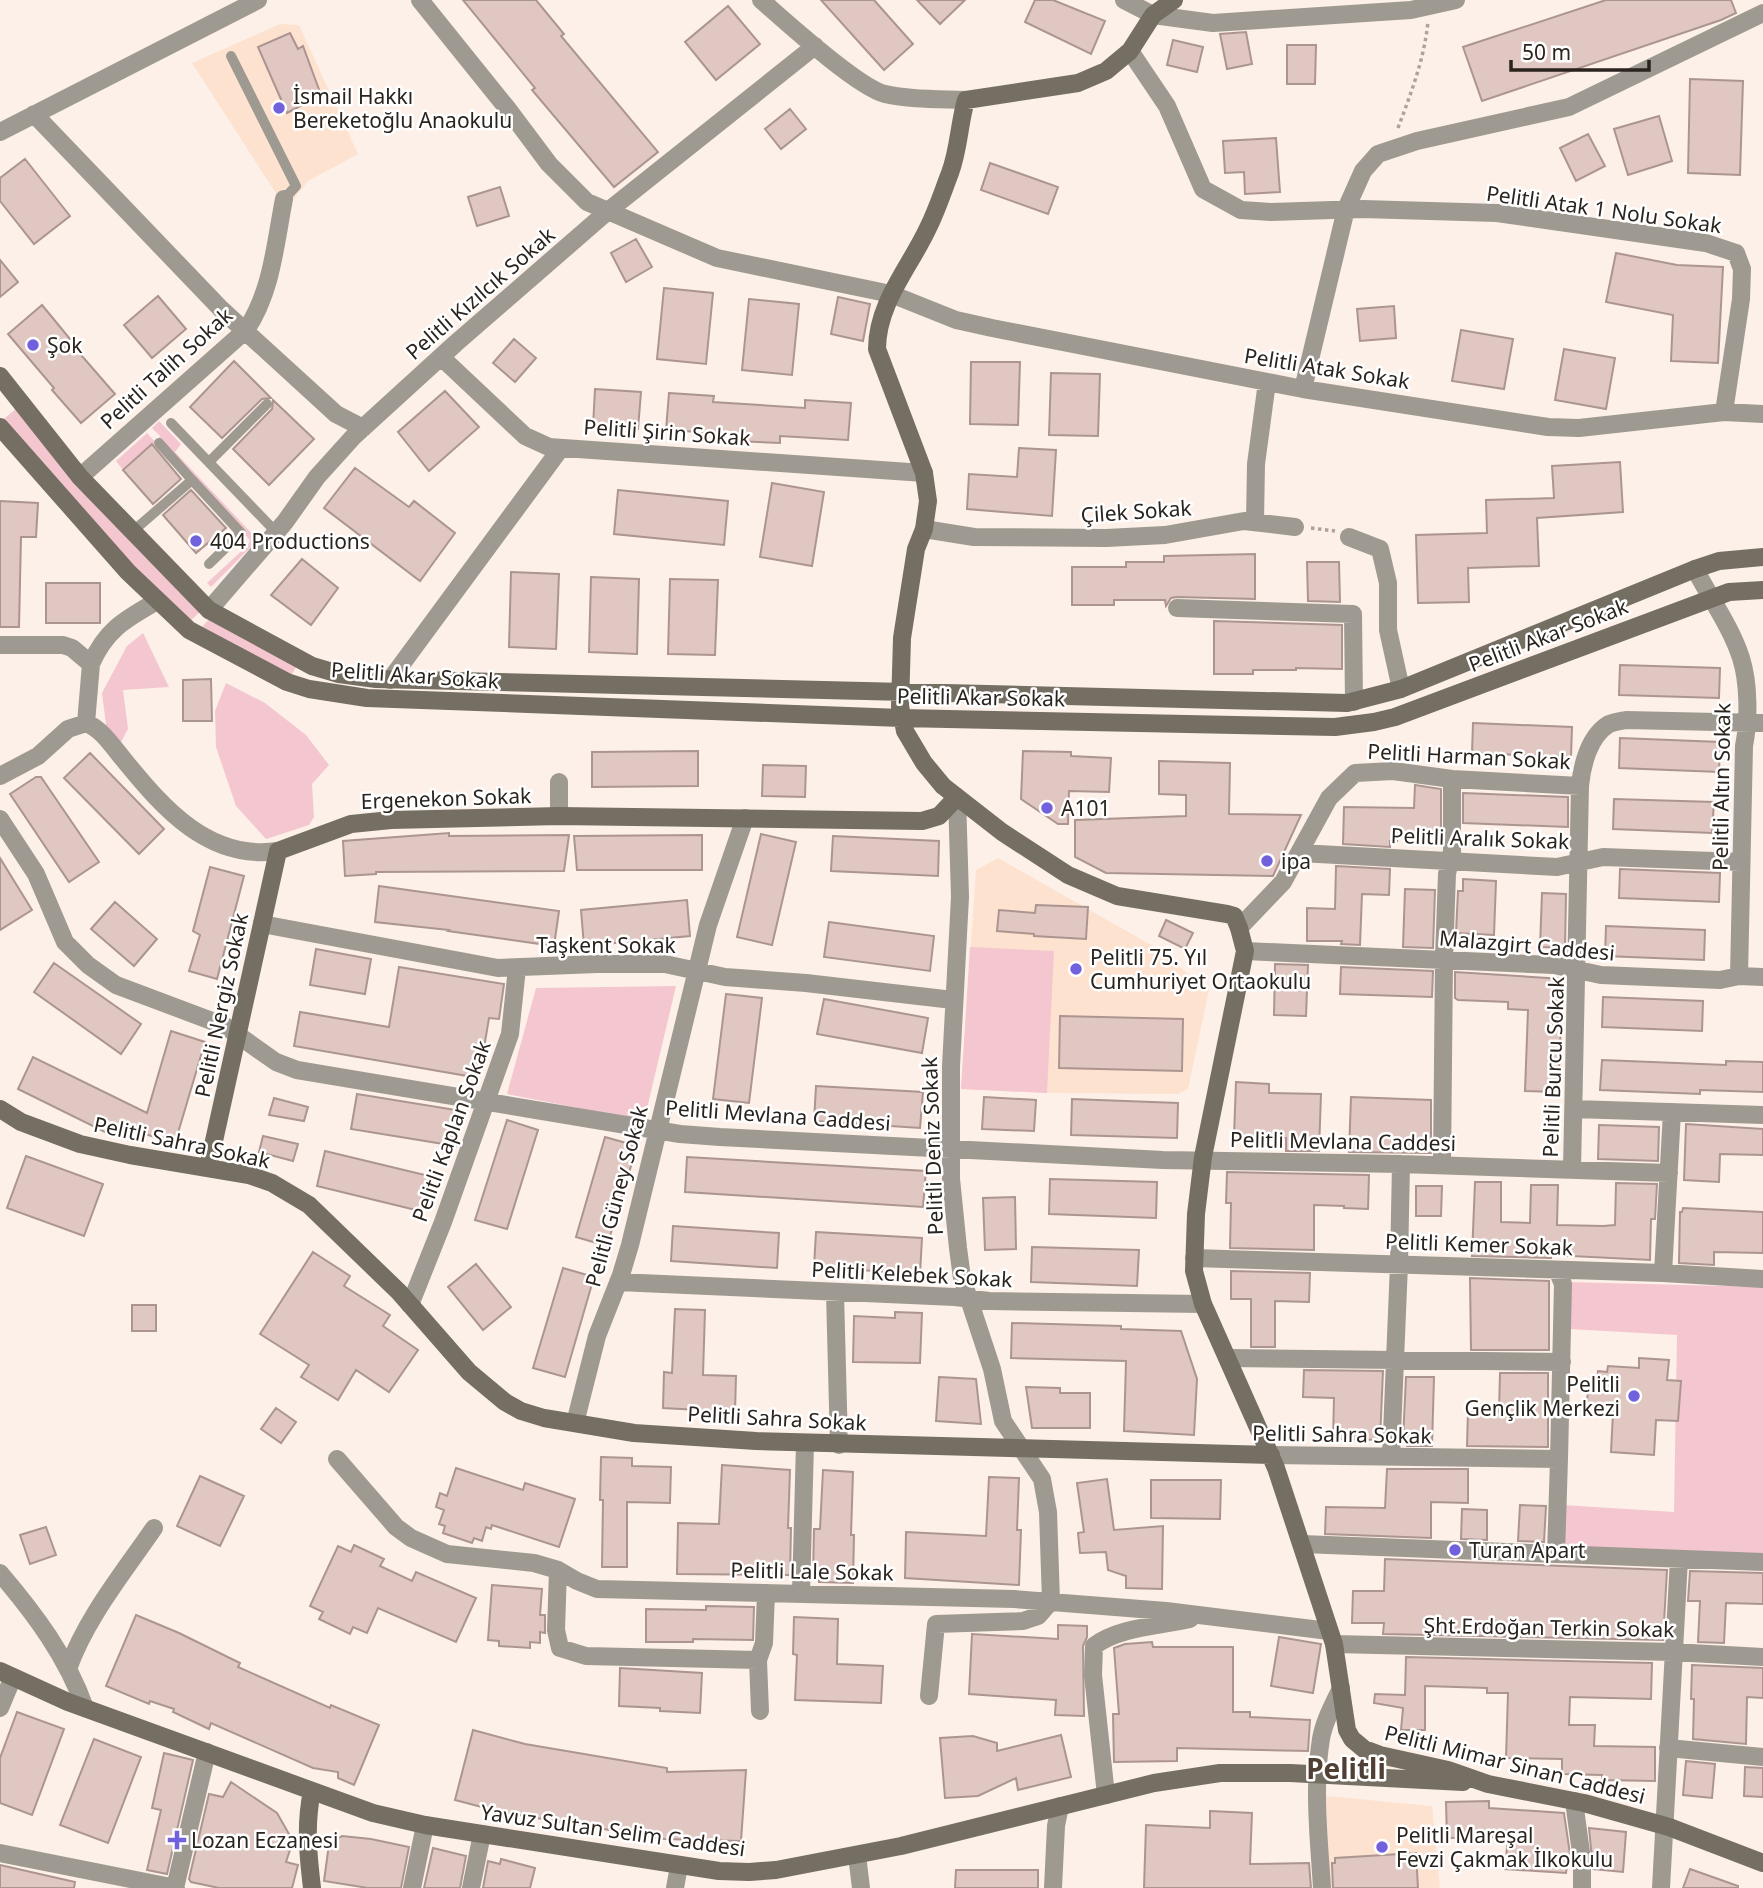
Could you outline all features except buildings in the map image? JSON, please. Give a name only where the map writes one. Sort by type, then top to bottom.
[{"type":"street","points":[[0,132],[258,0]]},
{"type":"street","name":"Pelitli Atak Sokak","points":[[420,0],[549,164],[587,202],[717,258],[891,294],[956,320],[992,328],[1303,389],[1548,426],[1579,428],[1724,412],[1763,414]]},
{"type":"street","points":[[761,0],[851,74],[882,93],[908,98],[965,100],[1078,83],[1106,71],[1129,51],[1153,15],[1174,0]]},
{"type":"street","points":[[1124,0],[1153,15],[1213,23],[1398,11],[1456,0]]},
{"type":"street","points":[[1303,389],[1346,209],[1363,171],[1378,154],[1417,141],[1569,107],[1763,13]]},
{"type":"street","name":"Pelitli Kızılcık Sokak","points":[[209,611],[276,532],[317,477],[363,428],[608,211],[816,46]]},
{"type":"street","name":"Pelitli Atak 1 Nolu Sokak","points":[[1129,51],[1167,106],[1203,189],[1241,210],[1270,212],[1346,209],[1497,214],[1706,243],[1736,253],[1742,269],[1741,299],[1724,412]]},
{"type":"street","points":[[965,100],[952,169],[928,228],[891,294],[879,328],[877,349],[924,473],[928,501],[924,529],[916,549],[902,638],[900,691],[901,718],[905,731],[929,770],[957,797],[1002,832],[1068,875],[1117,896],[1227,914],[1234,916],[1239,928],[1283,882],[1300,853]]},
{"type":"street","points":[[34,114],[221,309],[336,414],[363,428]]},
{"type":"street","name":"Pelitli Talih Sokak","points":[[80,477],[246,330],[258,311],[270,278],[284,199]]},
{"type":"street","name":"Pelitli Şirin Sokak","points":[[441,357],[526,436],[549,447],[924,473]]},
{"type":"street","name":"Pelitli Akar Sokak","points":[[2,382],[80,477],[209,611],[312,666],[339,674],[390,680],[1354,702],[1401,689],[1695,569],[1719,561],[1763,557]]},
{"type":"street","points":[[1255,521],[1256,464],[1267,382]]},
{"type":"street","name":"Pelitli Akar Sokak","points":[[0,427],[157,601],[189,630],[277,678],[309,689],[368,698],[901,718],[1335,727],[1395,717],[1710,598],[1729,592],[1763,590]]},
{"type":"street","points":[[390,680],[561,448]]},
{"type":"street","name":"Çilek Sokak","points":[[924,529],[974,537],[1106,538],[1165,535],[1244,521],[1295,527]]},
{"type":"street","points":[[1349,537],[1380,550],[1388,583],[1388,630],[1401,689]]},
{"type":"street","name":"Pelitli Altın Sokak","points":[[1695,569],[1741,660],[1756,723],[1744,746],[1739,976]]},
{"type":"street","points":[[0,776],[38,755],[68,729],[86,723],[91,664],[105,636],[121,622],[157,601]]},
{"type":"street","points":[[1177,608],[1353,614],[1354,702]]},
{"type":"street","points":[[189,630],[209,611]]},
{"type":"street","points":[[0,645],[63,645],[72,648],[91,664]]},
{"type":"street","name":"Pelitli Burcu Sokak","points":[[1572,1169],[1580,786],[1588,751],[1610,724],[1626,720],[1756,723]]},
{"type":"street","name":"Ergenekon Sokak","points":[[86,723],[102,734],[146,788],[191,829],[229,849],[264,853],[278,852],[351,824],[391,820],[559,816],[922,821],[939,816],[957,797]]},
{"type":"street","name":"Pelitli Harman Sokak","points":[[1300,853],[1329,798],[1355,773],[1394,771],[1452,779],[1580,786]]},
{"type":"street","points":[[1442,1165],[1444,959],[1449,862],[1452,850],[1452,779]]},
{"type":"street","points":[[559,782],[559,816]]},
{"type":"street","name":"Pelitli Deniz Sokak","points":[[957,797],[960,897],[953,1000],[951,1179],[958,1248],[962,1278],[992,1369],[1003,1420],[1020,1450],[1042,1479],[1048,1511],[1051,1601]]},
{"type":"street","name":"Pelitli Mevlana Caddesi","points":[[0,818],[36,874],[65,942],[88,965],[116,985],[225,1026],[276,1062],[297,1070],[657,1130],[720,1137],[1203,1161],[1442,1165],[1669,1173]]},
{"type":"street","name":"Pelitli Güney Sokak","points":[[575,1423],[597,1336],[618,1282],[708,925],[745,818]]},
{"type":"street","name":"Pelitli Nergiz Sokak","points":[[208,1168],[278,852]]},
{"type":"street","name":"Pelitli Aralık Sokak","points":[[1300,853],[1557,867],[1602,857],[1741,862]]},
{"type":"street","name":"Taşkent Sokak","points":[[262,924],[498,968],[665,964],[725,977],[806,983],[953,1000]]},
{"type":"street","name":"Pelitli Mimar Sinan Caddesi","points":[[1239,928],[1245,951],[1203,1161],[1196,1214],[1196,1281],[1203,1304],[1271,1455],[1302,1544],[1332,1638],[1348,1730],[1352,1739],[1364,1749],[1380,1755],[1448,1770],[1488,1784],[1574,1801],[1663,1825],[1763,1863]]},
{"type":"street","name":"Malazgirt Caddesi","points":[[1245,951],[1554,965],[1601,975],[1720,980],[1739,976],[1763,977]]},
{"type":"street","name":"Pelitli Kaplan Sokak","points":[[411,1305],[510,1034],[517,968]]},
{"type":"street","name":"Pelitli Sahra Sokak","points":[[0,1109],[21,1122],[80,1144],[249,1175],[272,1183],[309,1205],[411,1305],[470,1372],[505,1402],[521,1411],[634,1433],[839,1445],[1559,1459]]},
{"type":"street","points":[[1574,1109],[1763,1115]]},
{"type":"street","points":[[1663,1273],[1672,1112]]},
{"type":"street","points":[[1391,1457],[1401,1164]]},
{"type":"street","name":"Pelitli Kemer Sokak","points":[[1194,1258],[1663,1273],[1763,1279]]},
{"type":"street","points":[[1556,1553],[1563,1284],[1557,1270]]},
{"type":"street","name":"Pelitli Kelebek Sokak","points":[[618,1282],[969,1299],[1203,1304]]},
{"type":"street","points":[[835,1293],[839,1445]]},
{"type":"street","points":[[1229,1358],[1562,1362]]},
{"type":"street","points":[[801,1594],[805,1443]]},
{"type":"street","name":"Pelitli Lale Sokak","points":[[337,1458],[396,1527],[411,1538],[447,1554],[534,1563],[558,1570],[597,1589],[1051,1601],[1204,1616],[1332,1638]]},
{"type":"street","points":[[68,1669],[75,1650],[114,1586],[155,1528]]},
{"type":"street","points":[[1302,1544],[1763,1562]]},
{"type":"street","points":[[1661,1888],[1679,1559]]},
{"type":"street","points":[[558,1570],[556,1630],[560,1648],[586,1656],[758,1660]]},
{"type":"street","points":[[0,1573],[35,1613],[68,1669],[85,1708]]},
{"type":"street","points":[[760,1710],[758,1660],[764,1643],[766,1593]]},
{"type":"street","points":[[929,1696],[936,1624],[1023,1621],[1038,1616],[1051,1601]]},
{"type":"street","points":[[1106,1795],[1093,1675],[1094,1646],[1104,1639],[1120,1634],[1204,1616]]},
{"type":"street","name":"Şht.Erdoğan Terkin Sokak","points":[[1332,1638],[1763,1657]]},
{"type":"street","points":[[0,1708],[6,1674]]},
{"type":"street","name":"Yavuz Sultan Selim Caddesi","points":[[6,1674],[85,1708],[373,1813],[425,1825],[679,1866],[749,1872],[776,1870],[901,1846],[1154,1783],[1220,1773],[1254,1772],[1488,1784]]},
{"type":"street","points":[[1322,1888],[1317,1800],[1321,1739],[1326,1720],[1341,1688]]},
{"type":"street","points":[[1668,1748],[1763,1757]]},
{"type":"street","points":[[0,1853],[104,1881],[176,1888],[207,1752]]},
{"type":"street","points":[[312,1791],[306,1842],[313,1888]]},
{"type":"street","points":[[1574,1801],[1582,1860],[1582,1888]]},
{"type":"street","points":[[1054,1888],[1056,1825],[1060,1807]]},
{"type":"street","points":[[412,1888],[425,1825]]},
{"type":"street","points":[[471,1888],[482,1834]]},
{"type":"street","points":[[858,1855],[861,1888]]},
{"type":"street","points":[[675,1888],[679,1866]]},
{"type":"lane","points":[[231,57],[296,186],[284,199]]},
{"type":"lane","points":[[209,462],[267,404]]},
{"type":"lane","points":[[172,423],[276,532]]},
{"type":"lane","points":[[159,443],[241,533],[209,564]]},
{"type":"lane","points":[[132,532],[192,481]]},
{"type":"path","points":[[1389,150],[1416,82],[1426,41],[1430,6]]},
{"type":"path","points":[[1295,527],[1344,533],[1349,537]]},
{"type":"shaded area","name":"İsmail Hakkı Bereketoğlu Anaokulu","points":[[280,24],[299,25],[358,154],[308,181],[286,209],[192,63]]},
{"type":"shaded area","points":[[22,404],[205,607],[186,625],[0,422]]},
{"type":"shaded area","points":[[159,421],[181,444],[175,452],[258,540],[211,587],[207,583],[248,545],[250,540],[158,439],[160,436],[152,428]]},
{"type":"shaded area","points":[[147,433],[155,442],[123,470],[116,461]]},
{"type":"shaded area","points":[[214,613],[300,661],[287,682],[197,633]]},
{"type":"shaded area","points":[[143,633],[169,687],[123,690],[128,729],[120,744],[107,732],[102,693],[127,646]]},
{"type":"shaded area","points":[[226,683],[265,703],[306,735],[329,765],[312,784],[314,817],[309,825],[266,839],[236,806],[216,747],[215,711]]},
{"type":"shaded area","name":"Pelitli 75. Yıl Cumhuriyet Ortaokulu","points":[[998,858],[1153,946],[1209,990],[1188,1089],[1178,1094],[961,1089],[976,870]]},
{"type":"shaded area","points":[[970,947],[1054,951],[1047,1093],[961,1089]]},
{"type":"shaded area","points":[[676,986],[644,1121],[507,1094],[536,988]]},
{"type":"shaded area","points":[[1567,1282],[1763,1287],[1763,1564],[1561,1550],[1563,1505],[1674,1512],[1677,1335],[1569,1329]]},
{"type":"shaded area","name":"Pelitli Mareşal Fevzi Çakmak İlkokulu","points":[[1326,1796],[1432,1806],[1440,1888],[1330,1888]]},
{"type":"place","name":"İsmail Hakkı Bereketoğlu Anaokulu","points":[[279,108]]},
{"type":"place","name":"Şok","points":[[33,345]]},
{"type":"place","name":"404 Productions","points":[[196,541]]},
{"type":"place","name":"A101","points":[[1047,808]]},
{"type":"place","name":"ipa","points":[[1267,861]]},
{"type":"place","name":"Pelitli 75. Yıl Cumhuriyet Ortaokulu","points":[[1076,969]]},
{"type":"place","name":"Pelitli Gençlik Merkezi","points":[[1634,1396]]},
{"type":"place","name":"Turan Apart","points":[[1455,1550]]},
{"type":"place","name":"Lozan Eczanesi","points":[[177,1840]]},
{"type":"place","name":"Pelitli Mareşal Fevzi Çakmak İlkokulu","points":[[1382,1847]]},
{"type":"district","name":"Pelitli","points":[[1346,1768]]}]
